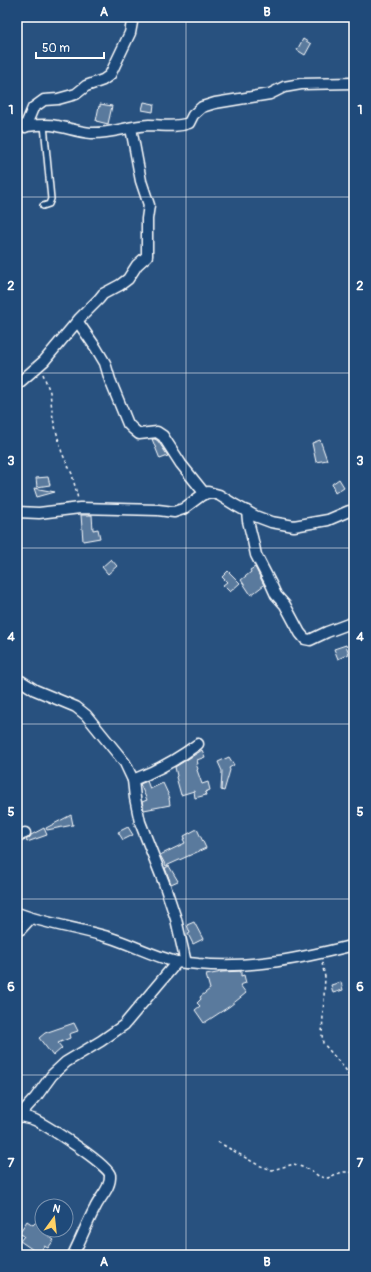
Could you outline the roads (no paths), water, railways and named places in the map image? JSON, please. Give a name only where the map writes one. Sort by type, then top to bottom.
[{"type":"street","points":[[21,127],[33,108],[44,100],[58,99],[76,94],[86,86],[103,80],[110,75],[128,37],[133,17]]},
{"type":"street","points":[[21,127],[56,125],[91,133],[117,131],[147,125],[184,125],[189,123],[193,115],[202,107],[214,103],[270,94],[284,86],[301,84],[354,83]]},
{"type":"street","points":[[17,384],[40,364],[103,294],[128,279],[137,265],[147,256],[147,220],[149,205],[141,181],[131,128]]},
{"type":"street","points":[[78,322],[105,363],[110,380],[128,424],[139,434],[157,432],[163,436],[205,494]]},
{"type":"street","points":[[17,512],[39,513],[80,508],[158,510],[174,512],[183,509],[208,492],[219,495],[247,511],[271,522],[294,526],[328,520],[348,511],[354,511]]},
{"type":"street","points":[[247,511],[256,555],[276,595],[285,605],[300,633],[305,639],[310,640],[354,622]]},
{"type":"street","points":[[17,680],[25,682],[35,690],[76,707],[86,715],[124,763],[133,780],[140,822],[164,883],[176,919],[181,962],[124,1024],[101,1041],[66,1062],[52,1075],[19,1117],[35,1120],[73,1144],[102,1164],[109,1171],[109,1184],[95,1206],[73,1255]]},
{"type":"street","points":[[133,780],[148,775],[198,744]]},
{"type":"street","points":[[17,913],[109,938],[149,953],[181,962],[233,966],[292,959],[354,945]]},
{"type":"street","points":[[17,932],[31,918]]},
{"type":"lane","points":[[42,206],[49,204],[51,199],[44,125]]}]
